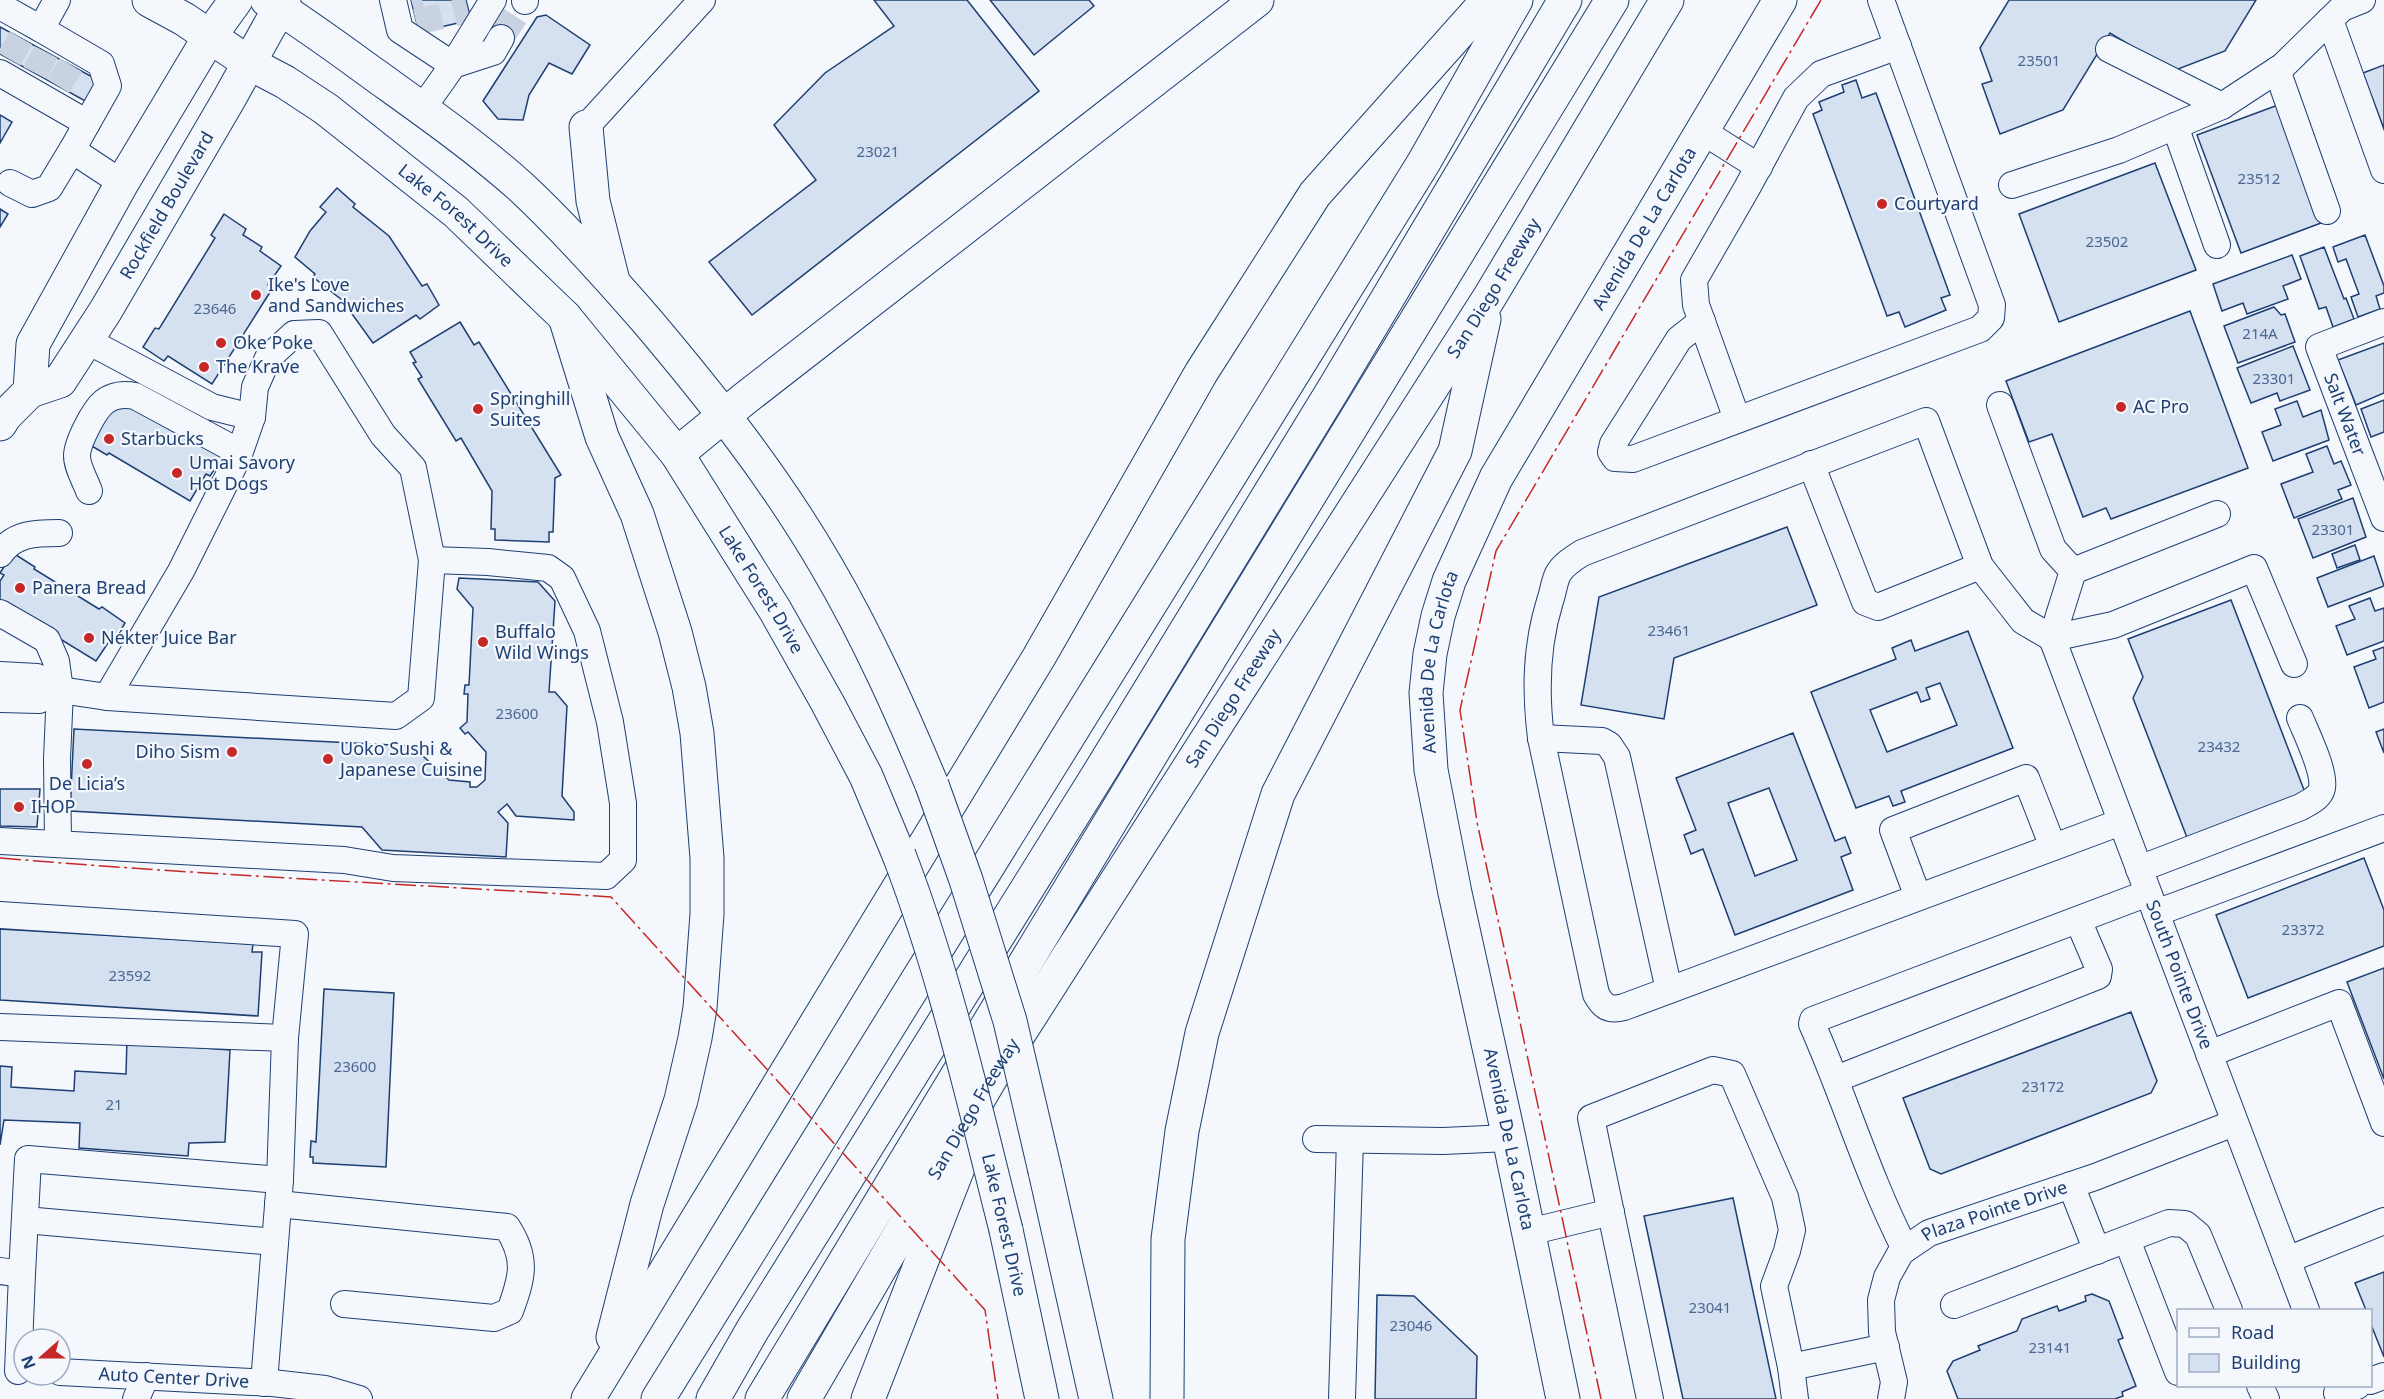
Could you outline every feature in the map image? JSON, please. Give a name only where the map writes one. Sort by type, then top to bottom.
[{"type":"main road","name":"Lake Forest Drive","points":[[150,0],[326,109],[456,212],[565,317],[677,454],[775,610],[827,702],[866,776],[899,855],[924,921],[959,1045],[1006,1230],[1042,1399]]},
{"type":"main road","points":[[30,391],[33,344],[122,183],[210,36],[236,0]]},
{"type":"main road","points":[[677,454],[1257,0]]},
{"type":"main road","points":[[588,1399],[1039,657],[1201,373],[1315,194],[1488,0]]},
{"type":"main road","points":[[658,1399],[1424,162],[1516,0]]},
{"type":"main road","points":[[713,1399],[801,1250],[1101,770],[1336,385],[1565,0]]},
{"type":"main road","points":[[762,1399],[1109,824],[1612,0]]},
{"type":"main road","name":"San Diego Freeway","points":[[804,1399],[992,1076],[1489,298],[1666,0]]},
{"type":"main road","name":"Avenida De La Carlota","points":[[1563,1399],[1431,770],[1426,693],[1430,654],[1449,580],[1496,478],[1780,0]]},
{"type":"main road","points":[[276,2],[465,140],[519,186],[562,227],[691,372],[755,456],[827,567],[900,708],[932,785],[966,880],[1010,1021],[1096,1399]]},
{"type":"main road","name":"Rockfield Boulevard","points":[[2,417],[30,391],[60,381],[249,63],[276,2]]},
{"type":"main road","points":[[586,127],[593,201],[614,283]]},
{"type":"main road","points":[[1167,1399],[1168,1239],[1182,1131],[1202,1033],[1278,794],[1455,452],[1489,298]]},
{"type":"main road","points":[[565,317],[602,438],[637,514],[675,632],[689,687],[697,733],[707,858],[707,914],[700,1008],[695,1038],[681,1100],[647,1204],[605,1369]]},
{"type":"main road","points":[[868,1399],[901,1319],[992,1076]]},
{"type":"street","points":[[27,54],[57,0]]},
{"type":"street","points":[[422,110],[493,0]]},
{"type":"street","points":[[586,127],[702,0]]},
{"type":"street","points":[[1702,321],[1679,339],[1613,444],[1611,452],[1615,458],[1633,459],[1980,328],[1991,318],[1992,305],[1881,0]]},
{"type":"street","points":[[403,5],[400,30],[453,64],[493,52],[501,38]]},
{"type":"street","points":[[2012,185],[2120,150],[2222,106],[2277,70],[2343,7],[2384,170]]},
{"type":"street","points":[[1,9],[27,54],[64,76],[87,123]]},
{"type":"street","points":[[1737,419],[1696,305],[1694,280],[1796,98],[1821,74],[1898,46]]},
{"type":"street","points":[[2109,49],[2222,106]]},
{"type":"street","points":[[10,183],[32,194],[49,188],[108,86],[101,64],[64,76],[27,54]]},
{"type":"street","points":[[2277,70],[2327,212]]},
{"type":"street","points":[[2175,126],[2217,245]]},
{"type":"street","points":[[1702,131],[1759,167]]},
{"type":"street","points":[[72,150],[122,183]]},
{"type":"street","name":"Salt Water","points":[[2384,321],[2319,347],[2384,518]]},
{"type":"street","points":[[0,675],[37,677],[60,690],[107,697],[396,716],[421,698],[432,560],[413,468],[383,435],[319,333],[294,334],[268,358],[255,387],[246,435],[194,545],[107,697]]},
{"type":"street","points":[[86,340],[185,395],[212,407],[246,435]]},
{"type":"street","points":[[89,491],[77,458],[78,444],[102,404],[111,398],[126,394],[135,396],[246,435]]},
{"type":"street","points":[[2000,405],[2053,549],[2073,572]]},
{"type":"street","points":[[2121,822],[1613,1010],[1602,1006],[1596,994],[1541,738],[1538,710],[1537,675],[1541,634],[1558,574],[1582,553],[1926,421],[1980,566],[2023,621],[2052,638],[2113,625],[2254,568],[2294,664]]},
{"type":"street","points":[[1811,464],[1865,602],[1878,606],[1888,603],[1980,566]]},
{"type":"street","points":[[2073,572],[2217,514]]},
{"type":"street","points":[[0,554],[18,538],[29,533],[59,533]]},
{"type":"street","points":[[0,841],[344,860],[393,868],[606,876],[623,860],[623,802],[610,722],[587,631],[562,578],[548,568],[488,562],[432,560]]},
{"type":"street","points":[[2052,638],[2073,572]]},
{"type":"street","points":[[0,613],[46,640],[56,662],[60,690],[57,759],[58,844]]},
{"type":"street","name":"South Pointe Drive","points":[[2052,638],[2305,1309]]},
{"type":"street","points":[[0,699],[39,700],[60,690]]},
{"type":"street","points":[[2139,869],[2301,807],[2316,798],[2322,788],[2320,771],[2300,718]]},
{"type":"street","points":[[1541,738],[1602,741],[1609,745],[1617,757],[1669,990]]},
{"type":"street","points":[[1918,897],[1893,830],[2026,778],[2053,847]]},
{"type":"street","points":[[1905,1249],[1889,1218],[1836,1079],[1812,1024],[1813,1020],[2078,920],[2152,903],[2384,828]]},
{"type":"street","points":[[0,915],[295,934],[285,1038],[279,1192],[264,1383]]},
{"type":"street","points":[[1836,1079],[2098,976],[2099,969],[2078,920]]},
{"type":"street","points":[[2209,1054],[2338,1003],[2384,1124]]},
{"type":"street","points":[[0,1027],[285,1038]]},
{"type":"street","points":[[1650,1399],[1592,1118],[1713,1070],[1732,1074],[1785,1197],[1792,1230],[1774,1286],[1791,1367],[1795,1399]]},
{"type":"street","name":"Plaza Pointe Drive","points":[[1891,1399],[1894,1382],[1882,1332],[1881,1300],[1887,1277],[1901,1252],[1929,1233],[2071,1185],[2234,1123]]},
{"type":"street","points":[[1316,1139],[1443,1141],[1509,1138]]},
{"type":"street","points":[[1342,1399],[1350,1140]]},
{"type":"street","points":[[13,1327],[11,1273],[25,1220],[28,1159],[279,1192],[507,1227],[515,1239],[522,1279],[510,1311],[494,1318],[344,1304]]},
{"type":"street","points":[[2071,1185],[2097,1251]]},
{"type":"street","points":[[1528,1232],[1611,1212]]},
{"type":"street","points":[[25,1220],[275,1242]]},
{"type":"street","points":[[2287,1260],[2384,1221]]},
{"type":"street","points":[[1954,1305],[2169,1223],[2185,1224],[2198,1235],[2228,1309]]},
{"type":"street","points":[[2127,1240],[2177,1369]]},
{"type":"street","points":[[1791,1367],[1886,1347]]},
{"type":"street","name":"Auto Center Drive","points":[[72,1373],[264,1383],[325,1389],[358,1399]]},
{"type":"street","points":[[136,1399],[146,1376]]},
{"type":"building","points":[[411,0],[466,0],[471,20],[419,32]]},
{"type":"building","points":[[874,0],[967,0],[1039,91],[752,315],[709,262],[816,180],[774,125],[825,73],[894,26]]},
{"type":"building","points":[[990,0],[1089,0],[1094,6],[1034,55]]},
{"type":"building","points":[[2009,0],[2256,0],[2225,51],[2173,71],[2110,33],[2063,110],[2000,134],[1982,84],[1992,81],[1980,48]]},
{"type":"building","points":[[546,15],[590,45],[572,74],[549,63],[529,95],[523,120],[498,119],[483,101],[537,17]]},
{"type":"building","points":[[0,27],[98,80],[87,102],[0,54]]},
{"type":"building","points":[[2384,65],[2384,129],[2363,73]]},
{"type":"building","name":"Courtyard","points":[[1856,80],[1862,98],[1876,93],[1950,295],[1941,298],[1946,310],[1905,327],[1899,312],[1887,316],[1813,114],[1822,110],[1819,102],[1844,92],[1842,85]]},
{"type":"building","points":[[2278,105],[2321,223],[2241,253],[2197,135]]},
{"type":"building","points":[[0,115],[12,122],[0,143]]},
{"type":"building","points":[[2155,163],[2196,270],[2059,322],[2019,214]]},
{"type":"building","points":[[337,188],[355,204],[353,207],[389,236],[422,286],[427,284],[439,305],[420,319],[416,315],[373,343],[342,300],[313,277],[315,274],[295,257],[310,231],[326,212],[320,207]]},
{"type":"building","points":[[0,209],[8,214],[0,227]]},
{"type":"building","points":[[224,214],[246,229],[243,235],[262,247],[260,251],[281,266],[268,285],[272,289],[212,384],[168,356],[164,361],[143,347],[155,328],[159,329],[215,238],[211,235]]},
{"type":"building","points":[[2365,235],[2384,286],[2384,293],[2376,296],[2380,309],[2358,317],[2351,297],[2359,294],[2346,259],[2338,262],[2333,247]]},
{"type":"building","points":[[2324,247],[2354,319],[2333,327],[2326,307],[2319,309],[2300,256]]},
{"type":"building","points":[[2292,255],[2301,279],[2283,286],[2288,299],[2247,314],[2243,303],[2222,311],[2213,284]]},
{"type":"building","points":[[2274,307],[2281,315],[2285,314],[2295,342],[2238,363],[2224,326]]},
{"type":"building","name":"AC Pro","points":[[2190,311],[2248,468],[2111,519],[2106,508],[2083,517],[2052,434],[2029,442],[2006,381]]},
{"type":"building","name":"Springhill Suites","points":[[460,322],[474,345],[479,342],[561,475],[555,478],[553,532],[549,532],[549,542],[495,540],[495,529],[491,529],[492,491],[461,438],[456,441],[418,379],[422,377],[413,363],[416,362],[410,352]]},
{"type":"building","points":[[2384,343],[2384,393],[2356,405],[2338,360]]},
{"type":"building","points":[[2293,346],[2310,390],[2280,401],[2277,393],[2251,403],[2237,368]]},
{"type":"building","points":[[2384,400],[2384,432],[2371,437],[2361,409]]},
{"type":"building","points":[[123,401],[197,446],[201,442],[223,457],[210,476],[206,474],[190,501],[109,453],[107,455],[85,442],[116,404]]},
{"type":"building","points":[[2297,401],[2303,417],[2321,410],[2329,440],[2273,461],[2262,432],[2281,425],[2275,409]]},
{"type":"building","points":[[2327,446],[2334,464],[2341,461],[2351,485],[2338,490],[2342,499],[2294,518],[2281,484],[2313,472],[2306,454]]},
{"type":"building","points":[[2353,498],[2366,537],[2313,558],[2298,519]]},
{"type":"building","points":[[1787,527],[1817,605],[1674,658],[1664,719],[1581,705],[1599,597]]},
{"type":"building","points":[[2355,545],[2360,560],[2337,568],[2332,554]]},
{"type":"building","points":[[13,553],[35,567],[34,569],[99,609],[102,607],[125,623],[113,643],[110,640],[96,661],[0,602],[0,581],[4,575],[0,573]]},
{"type":"building","points":[[2374,556],[2384,586],[2328,607],[2317,578]]},
{"type":"building","points":[[459,578],[538,582],[555,601],[549,692],[555,692],[567,706],[562,796],[574,812],[574,820],[516,816],[507,804],[498,812],[508,823],[506,857],[382,850],[362,827],[70,811],[74,729],[412,746],[449,780],[470,782],[470,787],[477,787],[485,780],[486,752],[468,732],[465,734],[460,728],[467,722],[468,694],[464,694],[465,685],[469,685],[473,608],[457,589]]},
{"type":"building","points":[[2370,598],[2375,611],[2384,608],[2384,641],[2347,655],[2336,626],[2355,619],[2349,606]]},
{"type":"building","points":[[2231,600],[2306,795],[2188,840],[2133,698],[2143,677],[2128,639]]},
{"type":"building","points":[[1968,631],[2013,748],[1901,791],[1905,802],[1893,806],[1889,796],[1856,808],[1811,692],[1896,659],[1892,648],[1911,640],[1915,651]],"holes":[[[1940,683],[1957,725],[1887,752],[1870,710],[1917,692],[1921,702],[1930,699],[1926,688]]]},
{"type":"building","points":[[2384,647],[2384,702],[2369,708],[2354,667],[2376,659],[2373,651]]},
{"type":"building","points":[[2384,729],[2384,753],[2376,732]]},
{"type":"building","points":[[1793,733],[1835,841],[1845,837],[1851,853],[1841,857],[1853,890],[1735,935],[1703,849],[1691,854],[1684,835],[1696,830],[1676,778]],"holes":[[[1769,788],[1797,860],[1755,876],[1728,803]]]},
{"type":"building","name":"IHOP","points":[[0,789],[40,789],[37,827],[0,826]]},
{"type":"building","points":[[2364,858],[2384,910],[2384,946],[2248,998],[2216,915]]},
{"type":"building","points":[[0,929],[253,944],[252,952],[262,952],[258,1016],[0,1000]]},
{"type":"building","points":[[2384,968],[2384,1079],[2347,982]]},
{"type":"building","points":[[324,989],[394,993],[386,1167],[313,1163],[313,1157],[310,1157],[311,1141],[316,1142]]},
{"type":"building","points":[[2131,1012],[2157,1081],[2151,1093],[1941,1174],[1930,1169],[1903,1098]]},
{"type":"building","points":[[127,1039],[137,1043],[230,1050],[225,1142],[189,1143],[188,1156],[79,1148],[80,1123],[4,1120],[0,1145],[0,1066],[12,1067],[11,1087],[74,1091],[75,1071],[126,1074]]},
{"type":"building","points":[[1733,1198],[1776,1399],[1683,1399],[1644,1216]]},
{"type":"building","points":[[2384,1272],[2384,1357],[2372,1327],[2372,1309],[2366,1309],[2355,1283]]},
{"type":"building","points":[[2092,1294],[2109,1301],[2123,1338],[2118,1340],[2136,1386],[2122,1392],[2123,1396],[2115,1399],[1958,1399],[1947,1371],[1953,1361],[1980,1350],[1978,1346],[2017,1331],[2022,1319],[2057,1306],[2059,1311],[2086,1301],[2085,1296]]},
{"type":"building","points":[[1377,1295],[1414,1296],[1477,1356],[1476,1399],[1375,1399]]},
{"type":"tunnel","points":[[412,3],[422,0]]},
{"type":"tunnel","points":[[501,38],[525,1]]},
{"type":"tunnel","points":[[416,22],[468,10]]},
{"type":"tunnel","points":[[9,59],[21,38]]},
{"type":"tunnel","points":[[35,73],[46,52]]},
{"type":"tunnel","points":[[58,86],[71,65]]},
{"type":"power","points":[[1601,1399],[1477,822],[1460,710],[1496,551],[1821,0]]},
{"type":"power","points":[[0,858],[611,897],[985,1310],[998,1399]]},
{"type":"place","name":"Courtyard","points":[[1882,204]]},
{"type":"place","name":"Ike's Love and Sandwiches","points":[[256,295]]},
{"type":"place","name":"Oke Poke","points":[[221,343]]},
{"type":"place","name":"The Krave","points":[[204,367]]},
{"type":"place","name":"AC Pro","points":[[2121,407]]},
{"type":"place","name":"Springhill Suites","points":[[478,409]]},
{"type":"place","name":"Starbucks","points":[[109,439]]},
{"type":"place","name":"Umai Savory Hot Dogs","points":[[177,473]]},
{"type":"place","name":"Panera Bread","points":[[20,588]]},
{"type":"place","name":"Nékter Juice Bar","points":[[89,638]]},
{"type":"place","name":"Buffalo Wild Wings","points":[[483,642]]},
{"type":"place","name":"Diho Sism","points":[[232,752]]},
{"type":"place","name":"Uoko Sushi & Japanese Cuisine","points":[[328,759]]},
{"type":"place","name":"De Licia’s","points":[[87,764]]},
{"type":"place","name":"IHOP","points":[[19,807]]}]
